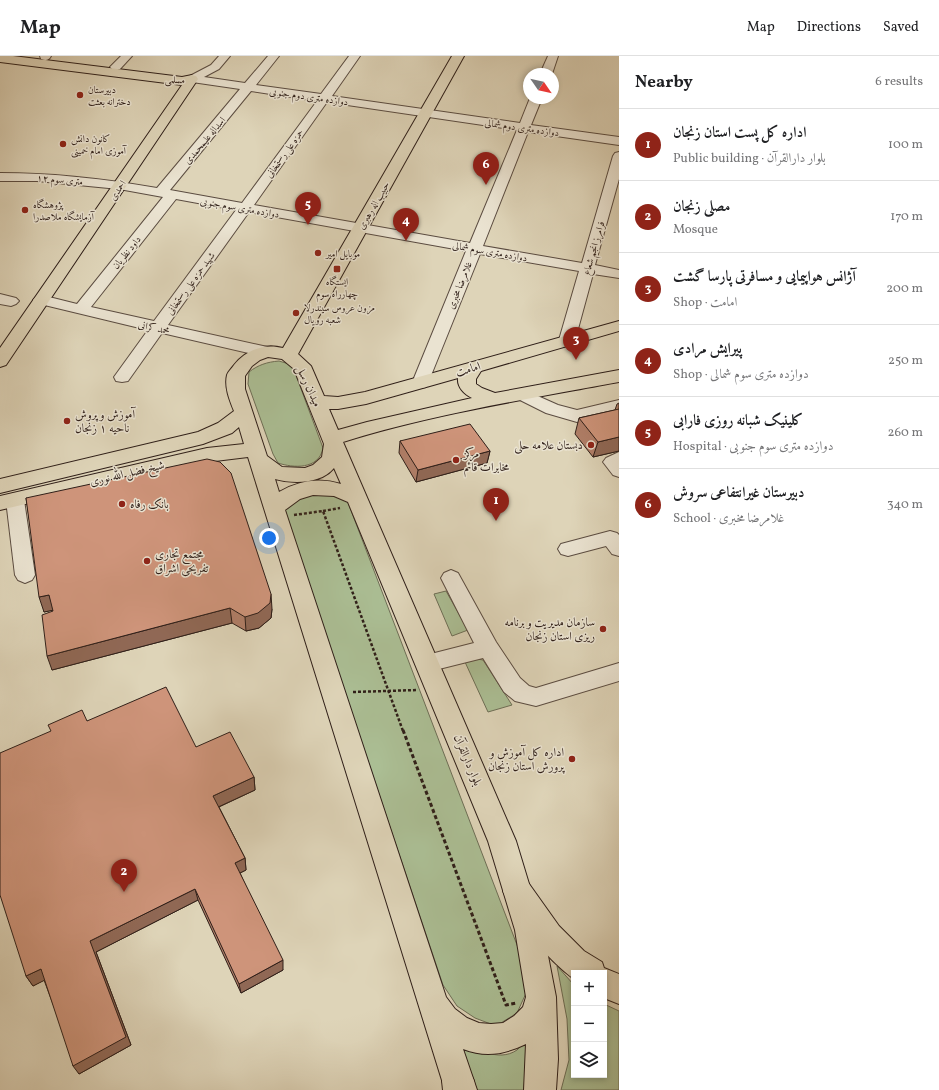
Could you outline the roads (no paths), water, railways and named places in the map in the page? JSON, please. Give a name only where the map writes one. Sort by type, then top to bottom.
[{"type":"main road","name":"مسلمی","points":[[42,56],[192,78]]},
{"type":"main road","name":"حبیب اله رهبری","points":[[288,355],[458,56]]},
{"type":"main road","name":"مسلمی","points":[[0,58],[182,80],[192,78]]},
{"type":"main road","name":"احمدی","points":[[0,361],[192,78]]},
{"type":"main road","name":"امامت","points":[[317,402],[352,402],[619,326]]},
{"type":"main road","name":"میدان رسل","points":[[266,352],[288,355],[302,366],[333,442]]},
{"type":"main road","points":[[266,352],[254,356],[246,362],[236,375],[236,389],[459,1087]]},
{"type":"main road","points":[[474,367],[468,372],[466,379],[468,386],[479,394],[495,399]]},
{"type":"main road","points":[[257,453],[265,466],[274,471],[286,475],[305,474],[322,468],[330,461],[333,442],[367,428],[495,399],[619,376]]},
{"type":"main road","points":[[425,382],[442,384],[449,390],[453,398],[451,405],[443,411]]},
{"type":"main road","name":"شیخ فضل الله نوری","points":[[0,486],[203,438],[225,428],[244,413]]},
{"type":"main road","name":"بلوار دارالقرآن","points":[[333,442],[502,841],[529,930],[541,996],[542,1059],[540,1090]]},
{"type":"main road","name":"شیخ فضل الله نوری","points":[[7,502],[207,455],[257,453]]},
{"type":"main road","points":[[276,513],[284,498],[296,491],[311,487],[327,487],[343,490],[356,497]]},
{"type":"main road","points":[[517,891],[549,936],[574,960],[587,970]]},
{"type":"main road","points":[[607,983],[619,989]]},
{"type":"main road","points":[[433,1002],[445,1021],[463,1034],[483,1040],[503,1039],[521,1031],[534,1016],[541,996]]},
{"type":"street","points":[[116,67],[127,56]]},
{"type":"street","points":[[192,78],[215,67],[225,56]]},
{"type":"street","name":"اسداله علیمحمدی","points":[[166,194],[248,87],[274,56]]},
{"type":"street","name":"حمزه علی رستمخانی","points":[[245,208],[355,56]]},
{"type":"street","points":[[548,68],[553,56]]},
{"type":"street","name":"دوازده متری دوم جنوبی","points":[[192,78],[426,113]]},
{"type":"street","name":"غلامرضا مخبری","points":[[425,382],[474,249],[534,104]]},
{"type":"street","name":"دوازده متری دوم شمالی","points":[[426,113],[619,141]]},
{"type":"street","name":"فرامرز انجم شعاع","points":[[568,340],[619,156]]},
{"type":"street","name":"۱۲ متری سوم","points":[[0,177],[37,177],[119,185]]},
{"type":"street","name":"دوازده متری سوم جنوبی","points":[[119,185],[360,228]]},
{"type":"street","name":"داود نظریان","points":[[80,310],[166,194]]},
{"type":"street","name":"شهید حمزه علی رستمخانی","points":[[122,377],[245,208]]},
{"type":"street","name":"دوازده متری سوم شمالی","points":[[360,228],[619,274]]},
{"type":"street","name":"محمد کرانی","points":[[41,300],[266,352]]},
{"type":"street","points":[[522,394],[552,409],[577,416],[619,406]]},
{"type":"street","points":[[619,458],[612,462],[619,471]]},
{"type":"street","points":[[7,502],[25,575]]},
{"type":"street","points":[[568,549],[610,538],[619,549]]},
{"type":"street","points":[[451,578],[488,648],[512,685],[523,694],[536,697],[619,672]]},
{"type":"street","points":[[427,663],[488,648]]},
{"type":"place","name":"دبیرستان دخترانه بعثت","points":[[80,95]]},
{"type":"place","name":"کانون دانش آموزی امام خمینی","points":[[63,144]]},
{"type":"place","name":"دبیرستان غیرانتفاعی سروش","points":[[486,185]]},
{"type":"place","name":"پژوهشگاه آزمایشگاه ملاصدرا","points":[[25,210]]},
{"type":"place","name":"کلینیک شبانه روزی فارابی","points":[[308,225]]},
{"type":"place","name":"پیرایش مرادی","points":[[406,241]]},
{"type":"place","name":"موبایل امیر","points":[[318,253]]},
{"type":"place","name":"ایستگاه چهارراه سوم","points":[[337,269]]},
{"type":"place","name":"مزون عروس سیندرلا شعبه رویال","points":[[296,313]]},
{"type":"place","name":"آژانس هواپیمایی و مسافرتی پارسا گشت","points":[[576,360]]},
{"type":"place","name":"آموزش و پروش ناحیه ۱ زنجان","points":[[67,421]]},
{"type":"place","name":"دبستان علامه حلی","points":[[591,445]]},
{"type":"place","name":"مرکز مخابرات قائم","points":[[456,460]]},
{"type":"place","name":"بانک رفاه","points":[[122,504]]},
{"type":"place","name":"اداره کل پست استان زنجان","points":[[496,521]]},
{"type":"place","name":"مجتمع تجاری تفریحی اشراق","points":[[147,561]]},
{"type":"place","name":"سازمان مدیریت و برنامه ریزی استان زنجان","points":[[603,629]]},
{"type":"place","name":"اداره کل آموزش و پرورش استان زنجان","points":[[572,759]]},
{"type":"place","name":"مصلی زنجان","points":[[124,892]]}]
